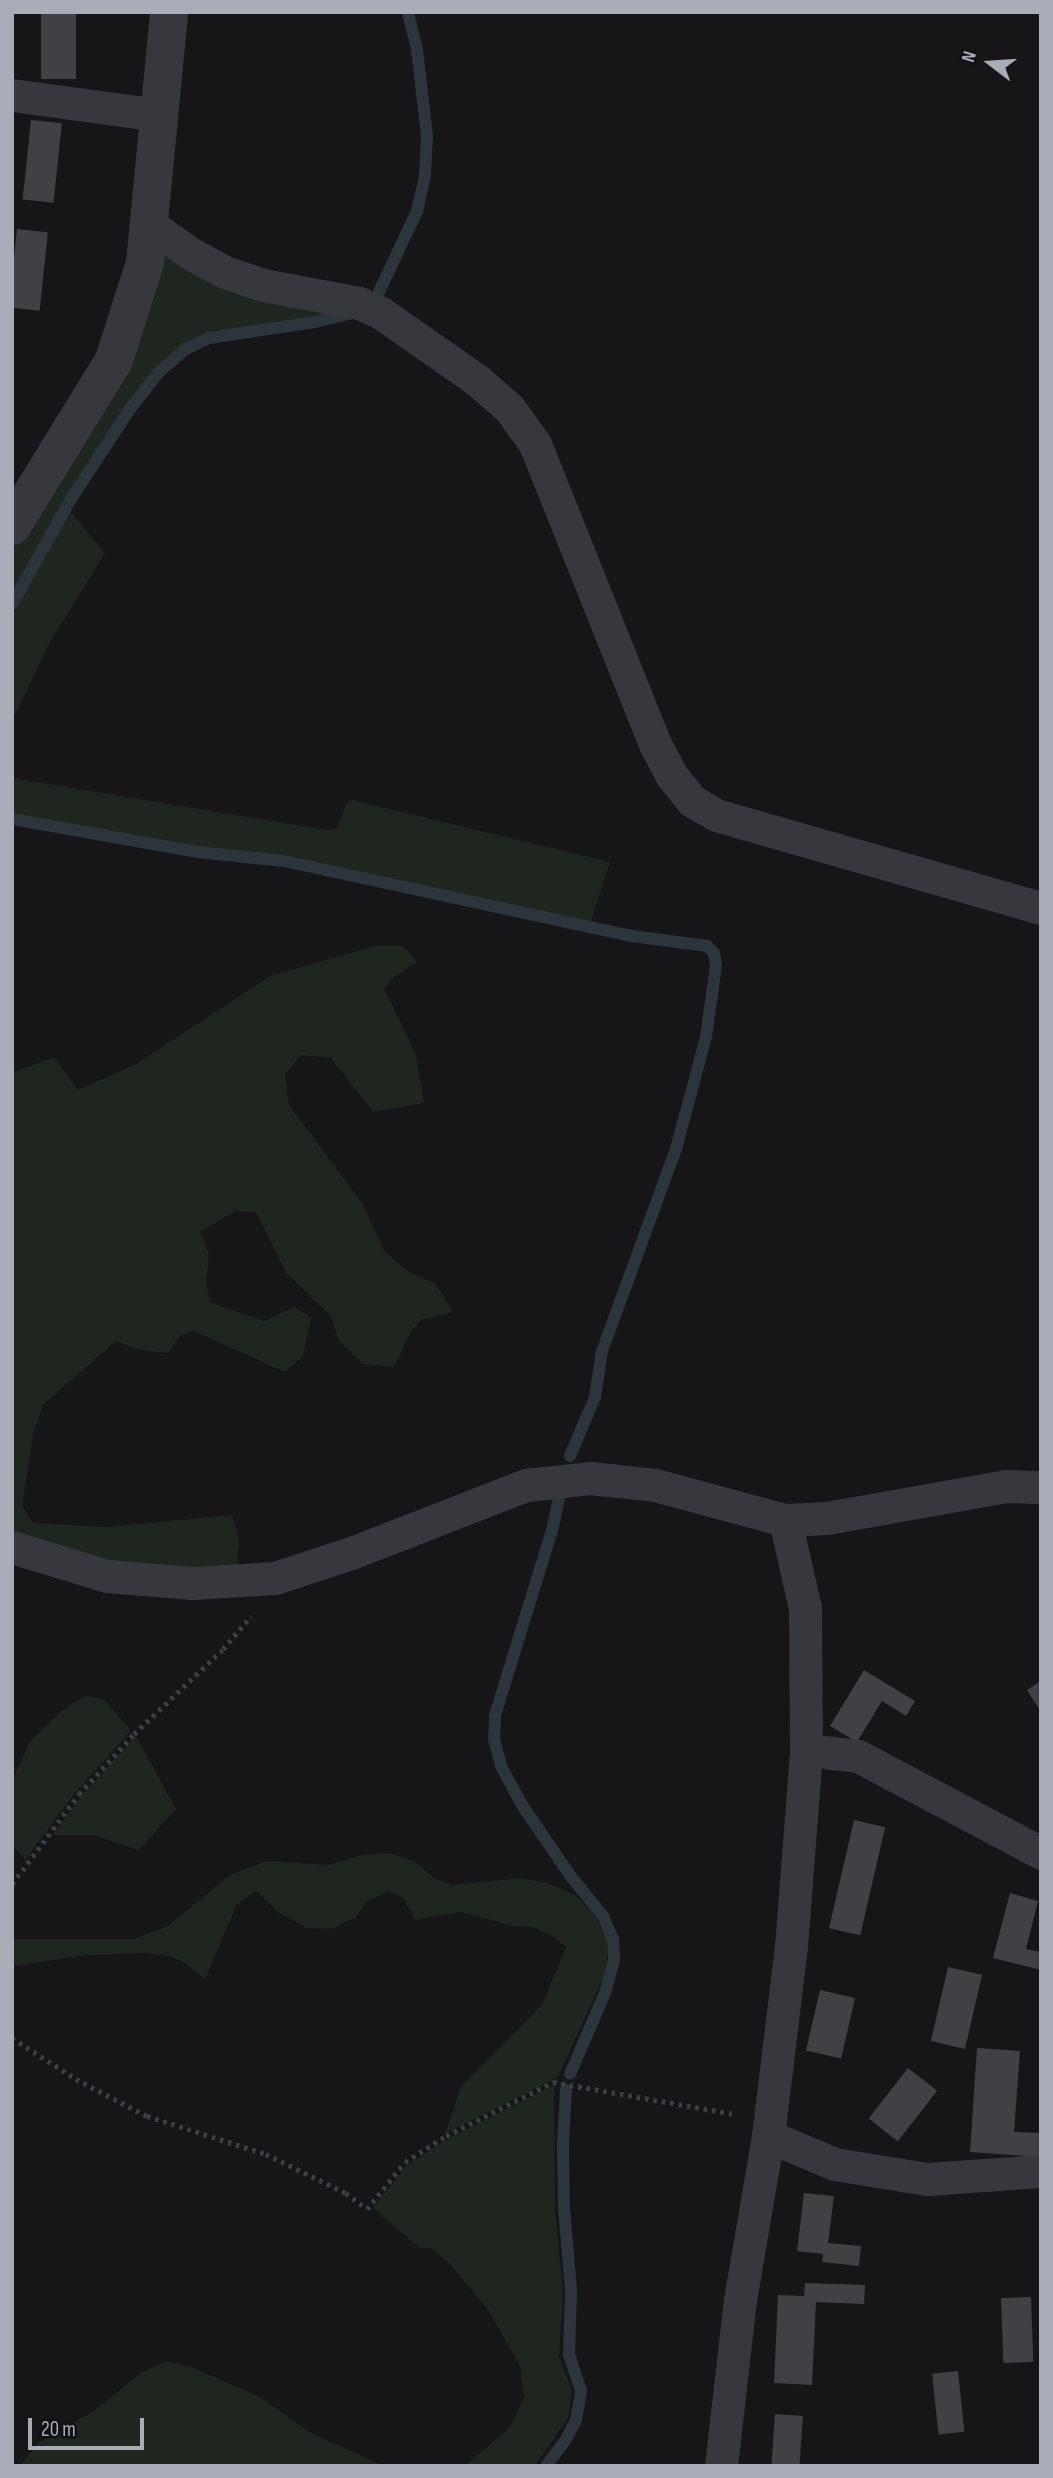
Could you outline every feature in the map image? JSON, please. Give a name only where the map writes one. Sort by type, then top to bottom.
[{"type":"street","points":[[12,526],[114,360],[145,264],[169,12]]},
{"type":"street","points":[[12,94],[158,114]]},
{"type":"street","points":[[148,223],[188,252],[225,272],[262,285],[359,303],[381,313],[477,380],[510,409],[535,444],[656,746],[672,776],[692,801],[716,815],[1041,908]]},
{"type":"street","points":[[12,1547],[107,1576],[193,1583],[275,1578],[354,1552],[526,1485],[551,1482],[590,1478],[646,1484],[785,1520],[827,1518],[1006,1486],[1041,1487]]},
{"type":"street","points":[[721,2466],[740,2300],[769,2129],[791,1947],[806,1750],[805,1608],[785,1520]]},
{"type":"street","points":[[806,1750],[858,1756],[1041,1853]]},
{"type":"street","points":[[769,2129],[835,2164],[927,2179],[1041,2171]]},
{"type":"path","points":[[12,1884],[79,1794],[134,1734],[223,1649],[265,1599],[275,1578]]},
{"type":"path","points":[[12,2038],[76,2079],[147,2116],[266,2154],[346,2193],[368,2210],[405,2162],[456,2131],[553,2082],[769,2129]]},
{"type":"shaded area","points":[[166,252],[342,314],[208,335],[184,347],[156,371],[68,497],[12,597],[12,547],[130,355]]},
{"type":"shaded area","points":[[68,509],[105,553],[49,644],[12,721],[12,609]]},
{"type":"shaded area","points":[[12,778],[326,830],[337,829],[346,804],[352,800],[610,862],[590,925],[285,858],[199,849],[12,816]]},
{"type":"shaded area","points":[[375,946],[403,946],[417,962],[395,976],[384,989],[416,1054],[424,1103],[373,1112],[331,1058],[301,1055],[285,1075],[289,1105],[363,1204],[385,1252],[409,1272],[436,1284],[453,1312],[421,1320],[410,1333],[394,1367],[362,1364],[339,1341],[331,1316],[286,1273],[256,1212],[235,1211],[200,1232],[209,1254],[206,1283],[210,1302],[264,1321],[295,1307],[311,1318],[303,1356],[285,1372],[194,1331],[181,1335],[168,1353],[139,1350],[116,1341],[43,1405],[33,1435],[22,1506],[33,1523],[107,1527],[232,1515],[239,1538],[236,1574],[136,1570],[12,1538],[12,1073],[54,1057],[78,1090],[136,1064],[270,976]]},
{"type":"shaded area","points":[[85,1696],[104,1699],[131,1731],[75,1793],[25,1860],[12,1844],[12,1781],[30,1741],[64,1709]]},
{"type":"shaded area","points":[[136,1736],[176,1809],[139,1850],[94,1835],[53,1835],[81,1796]]},
{"type":"shaded area","points":[[390,1853],[416,1862],[434,1878],[452,1885],[520,1878],[548,1883],[575,1895],[595,1916],[607,1940],[607,1969],[558,2077],[445,2134],[461,2087],[542,2005],[566,1947],[534,1927],[513,1926],[461,1912],[415,1920],[404,1899],[389,1891],[367,1901],[356,1917],[331,1929],[307,1928],[278,1912],[256,1891],[237,1904],[205,1979],[185,1963],[169,1956],[147,1953],[88,1955],[12,1966],[12,1939],[134,1939],[168,1926],[230,1875],[266,1861],[329,1865],[361,1855]]},
{"type":"shaded area","points":[[554,2085],[555,2209],[563,2290],[559,2357],[572,2391],[568,2418],[535,2466],[465,2466],[510,2427],[524,2398],[520,2366],[488,2310],[452,2266],[431,2248],[420,2248],[373,2208],[407,2165],[448,2139]]},
{"type":"shaded area","points":[[166,2361],[189,2366],[260,2397],[311,2433],[384,2466],[20,2466],[38,2443],[97,2409],[139,2374]]},
{"type":"building","points":[[41,12],[76,12],[76,79],[41,79]]},
{"type":"building","points":[[31,120],[62,123],[53,203],[23,200]]},
{"type":"building","points":[[17,229],[48,232],[40,311],[12,308]]},
{"type":"building","points":[[864,1670],[915,1701],[906,1716],[882,1701],[857,1742],[830,1726]]},
{"type":"building","points":[[1041,1681],[1041,1712],[1027,1690]]},
{"type":"building","points":[[854,1820],[885,1827],[860,1935],[829,1928]]},
{"type":"building","points":[[1010,1893],[1038,1901],[1026,1949],[1041,1952],[1041,1970],[993,1958]]},
{"type":"building","points":[[948,1967],[982,1975],[965,2049],[931,2041]]},
{"type":"building","points":[[820,1990],[855,1998],[841,2059],[806,2050]]},
{"type":"building","points":[[977,2048],[1020,2051],[1014,2132],[1041,2133],[1041,2157],[970,2152]]},
{"type":"building","points":[[908,2068],[937,2091],[898,2141],[869,2118]]},
{"type":"building","points":[[804,2193],[834,2196],[828,2243],[861,2246],[859,2266],[822,2262],[823,2254],[797,2251]]},
{"type":"building","points":[[805,2283],[865,2285],[864,2304],[816,2302],[812,2385],[774,2383],[778,2295],[804,2296]]},
{"type":"building","points":[[1031,2297],[1033,2362],[1003,2363],[1001,2298]]},
{"type":"building","points":[[958,2371],[964,2432],[939,2434],[932,2374]]},
{"type":"building","points":[[775,2414],[803,2416],[799,2466],[771,2466]]},
{"type":"waterway","points":[[378,294],[417,211],[425,175],[427,136],[417,49],[408,12]]},
{"type":"waterway","points":[[12,604],[71,499],[130,409],[158,373],[186,349],[209,338],[315,322],[357,312]]},
{"type":"waterway","points":[[12,819],[198,852],[284,861],[632,936],[707,946],[714,953],[716,965],[706,1037],[676,1149],[602,1351],[595,1397],[570,1456]]},
{"type":"waterway","points":[[559,1498],[553,1527],[495,1716],[494,1739],[502,1768],[522,1805],[572,1878],[603,1916],[613,1939],[614,1960],[605,1993],[570,2074]]},
{"type":"waterway","points":[[546,2466],[565,2441],[576,2420],[581,2391],[569,2355],[571,2290],[564,2208],[563,2142],[566,2090]]}]
